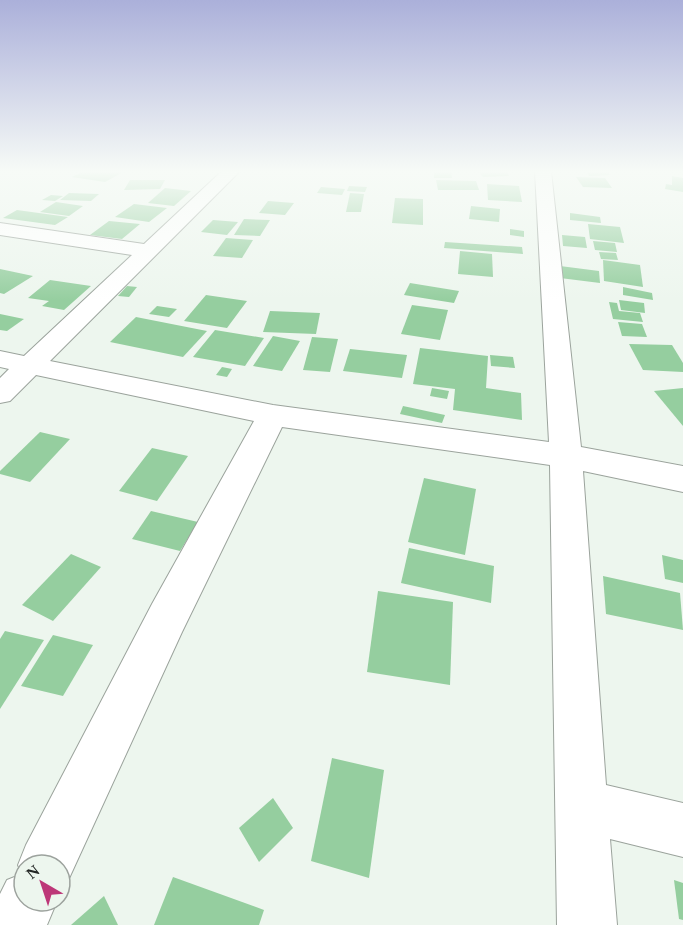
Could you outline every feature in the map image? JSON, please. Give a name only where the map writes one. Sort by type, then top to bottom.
[{"type":"street","points":[[0,394],[186,214]]},
{"type":"street","points":[[546,214],[566,456],[587,925]]},
{"type":"street","points":[[0,229],[147,251]]},
{"type":"street","points":[[0,359],[273,415],[566,456],[683,479]]},
{"type":"street","points":[[52,853],[167,618],[273,415]]},
{"type":"street","points":[[582,805],[683,830]]},
{"type":"building","points":[[10,214],[47,214],[68,217],[55,225],[3,218]]},
{"type":"building","points":[[119,214],[159,214],[149,222],[115,217]]},
{"type":"building","points":[[393,214],[423,214],[423,225],[392,223]]},
{"type":"building","points":[[470,214],[500,214],[499,222],[469,219]]},
{"type":"building","points":[[570,214],[579,214],[600,217],[601,223],[570,220]]},
{"type":"building","points":[[244,219],[270,220],[260,236],[234,235]]},
{"type":"building","points":[[213,220],[238,222],[227,235],[201,232]]},
{"type":"building","points":[[109,221],[140,224],[122,239],[90,235]]},
{"type":"building","points":[[588,224],[620,227],[624,243],[590,239]]},
{"type":"building","points":[[510,229],[524,231],[524,237],[510,235]]},
{"type":"building","points":[[562,235],[585,237],[587,248],[563,246]]},
{"type":"building","points":[[226,238],[253,240],[242,258],[213,256]]},
{"type":"building","points":[[593,241],[615,243],[617,252],[595,250]]},
{"type":"building","points":[[445,242],[522,247],[523,254],[444,248]]},
{"type":"building","points":[[460,251],[492,254],[493,277],[458,274]]},
{"type":"building","points":[[599,252],[616,253],[618,260],[601,259]]},
{"type":"building","points":[[603,260],[640,265],[643,287],[604,281]]},
{"type":"building","points":[[560,266],[599,271],[600,283],[560,278]]},
{"type":"building","points":[[0,269],[33,276],[4,294],[0,293]]},
{"type":"building","points":[[50,280],[91,286],[64,310],[42,306],[49,301],[28,298]]},
{"type":"building","points":[[410,283],[459,291],[454,303],[404,295]]},
{"type":"building","points":[[127,286],[137,287],[129,297],[118,296]]},
{"type":"building","points":[[623,287],[652,293],[653,300],[623,295]]},
{"type":"building","points":[[206,295],[247,301],[227,328],[184,321]]},
{"type":"building","points":[[619,300],[644,303],[645,313],[621,310]]},
{"type":"building","points":[[609,302],[617,303],[619,311],[640,313],[643,322],[613,319]]},
{"type":"building","points":[[412,305],[448,310],[440,340],[401,334]]},
{"type":"building","points":[[157,306],[177,309],[169,317],[149,314]]},
{"type":"building","points":[[270,311],[320,313],[316,334],[263,332]]},
{"type":"building","points":[[0,314],[24,319],[7,331],[0,330]]},
{"type":"building","points":[[136,317],[207,331],[183,357],[110,342]]},
{"type":"building","points":[[618,322],[642,324],[647,337],[622,336]]},
{"type":"building","points":[[215,330],[264,338],[245,366],[193,357]]},
{"type":"building","points":[[273,336],[300,341],[282,371],[253,366]]},
{"type":"building","points":[[312,337],[338,339],[330,372],[303,370]]},
{"type":"building","points":[[629,344],[672,345],[683,363],[683,372],[643,370]]},
{"type":"building","points":[[420,348],[488,356],[486,388],[521,393],[522,420],[453,410],[455,389],[413,384]]},
{"type":"building","points":[[350,349],[407,355],[402,378],[343,371]]},
{"type":"building","points":[[490,355],[513,357],[515,368],[491,366]]},
{"type":"building","points":[[222,367],[232,369],[227,377],[216,375]]},
{"type":"building","points":[[432,388],[449,391],[447,399],[430,396]]},
{"type":"building","points":[[683,388],[683,426],[654,391]]},
{"type":"building","points":[[403,406],[445,415],[442,423],[400,414]]},
{"type":"building","points":[[40,432],[70,439],[30,482],[0,474],[0,471]]},
{"type":"building","points":[[152,448],[188,456],[157,501],[119,491]]},
{"type":"building","points":[[424,478],[476,489],[465,555],[408,542]]},
{"type":"building","points":[[151,511],[198,522],[180,551],[132,539]]},
{"type":"building","points":[[409,548],[494,566],[491,603],[401,583]]},
{"type":"building","points":[[71,554],[101,567],[53,621],[22,605]]},
{"type":"building","points":[[662,555],[683,560],[683,583],[665,579]]},
{"type":"building","points":[[603,576],[680,593],[683,630],[606,614]]},
{"type":"building","points":[[378,591],[453,602],[450,685],[367,672]]},
{"type":"building","points":[[5,631],[44,640],[0,709],[0,639]]},
{"type":"building","points":[[53,635],[93,645],[63,696],[21,686]]},
{"type":"building","points":[[332,758],[384,770],[369,878],[311,861]]},
{"type":"building","points":[[273,798],[293,828],[259,862],[239,828]]},
{"type":"building","points":[[173,877],[264,910],[259,925],[154,925]]},
{"type":"building","points":[[674,880],[683,883],[683,920],[679,919]]},
{"type":"building","points":[[104,896],[118,925],[71,925]]}]
